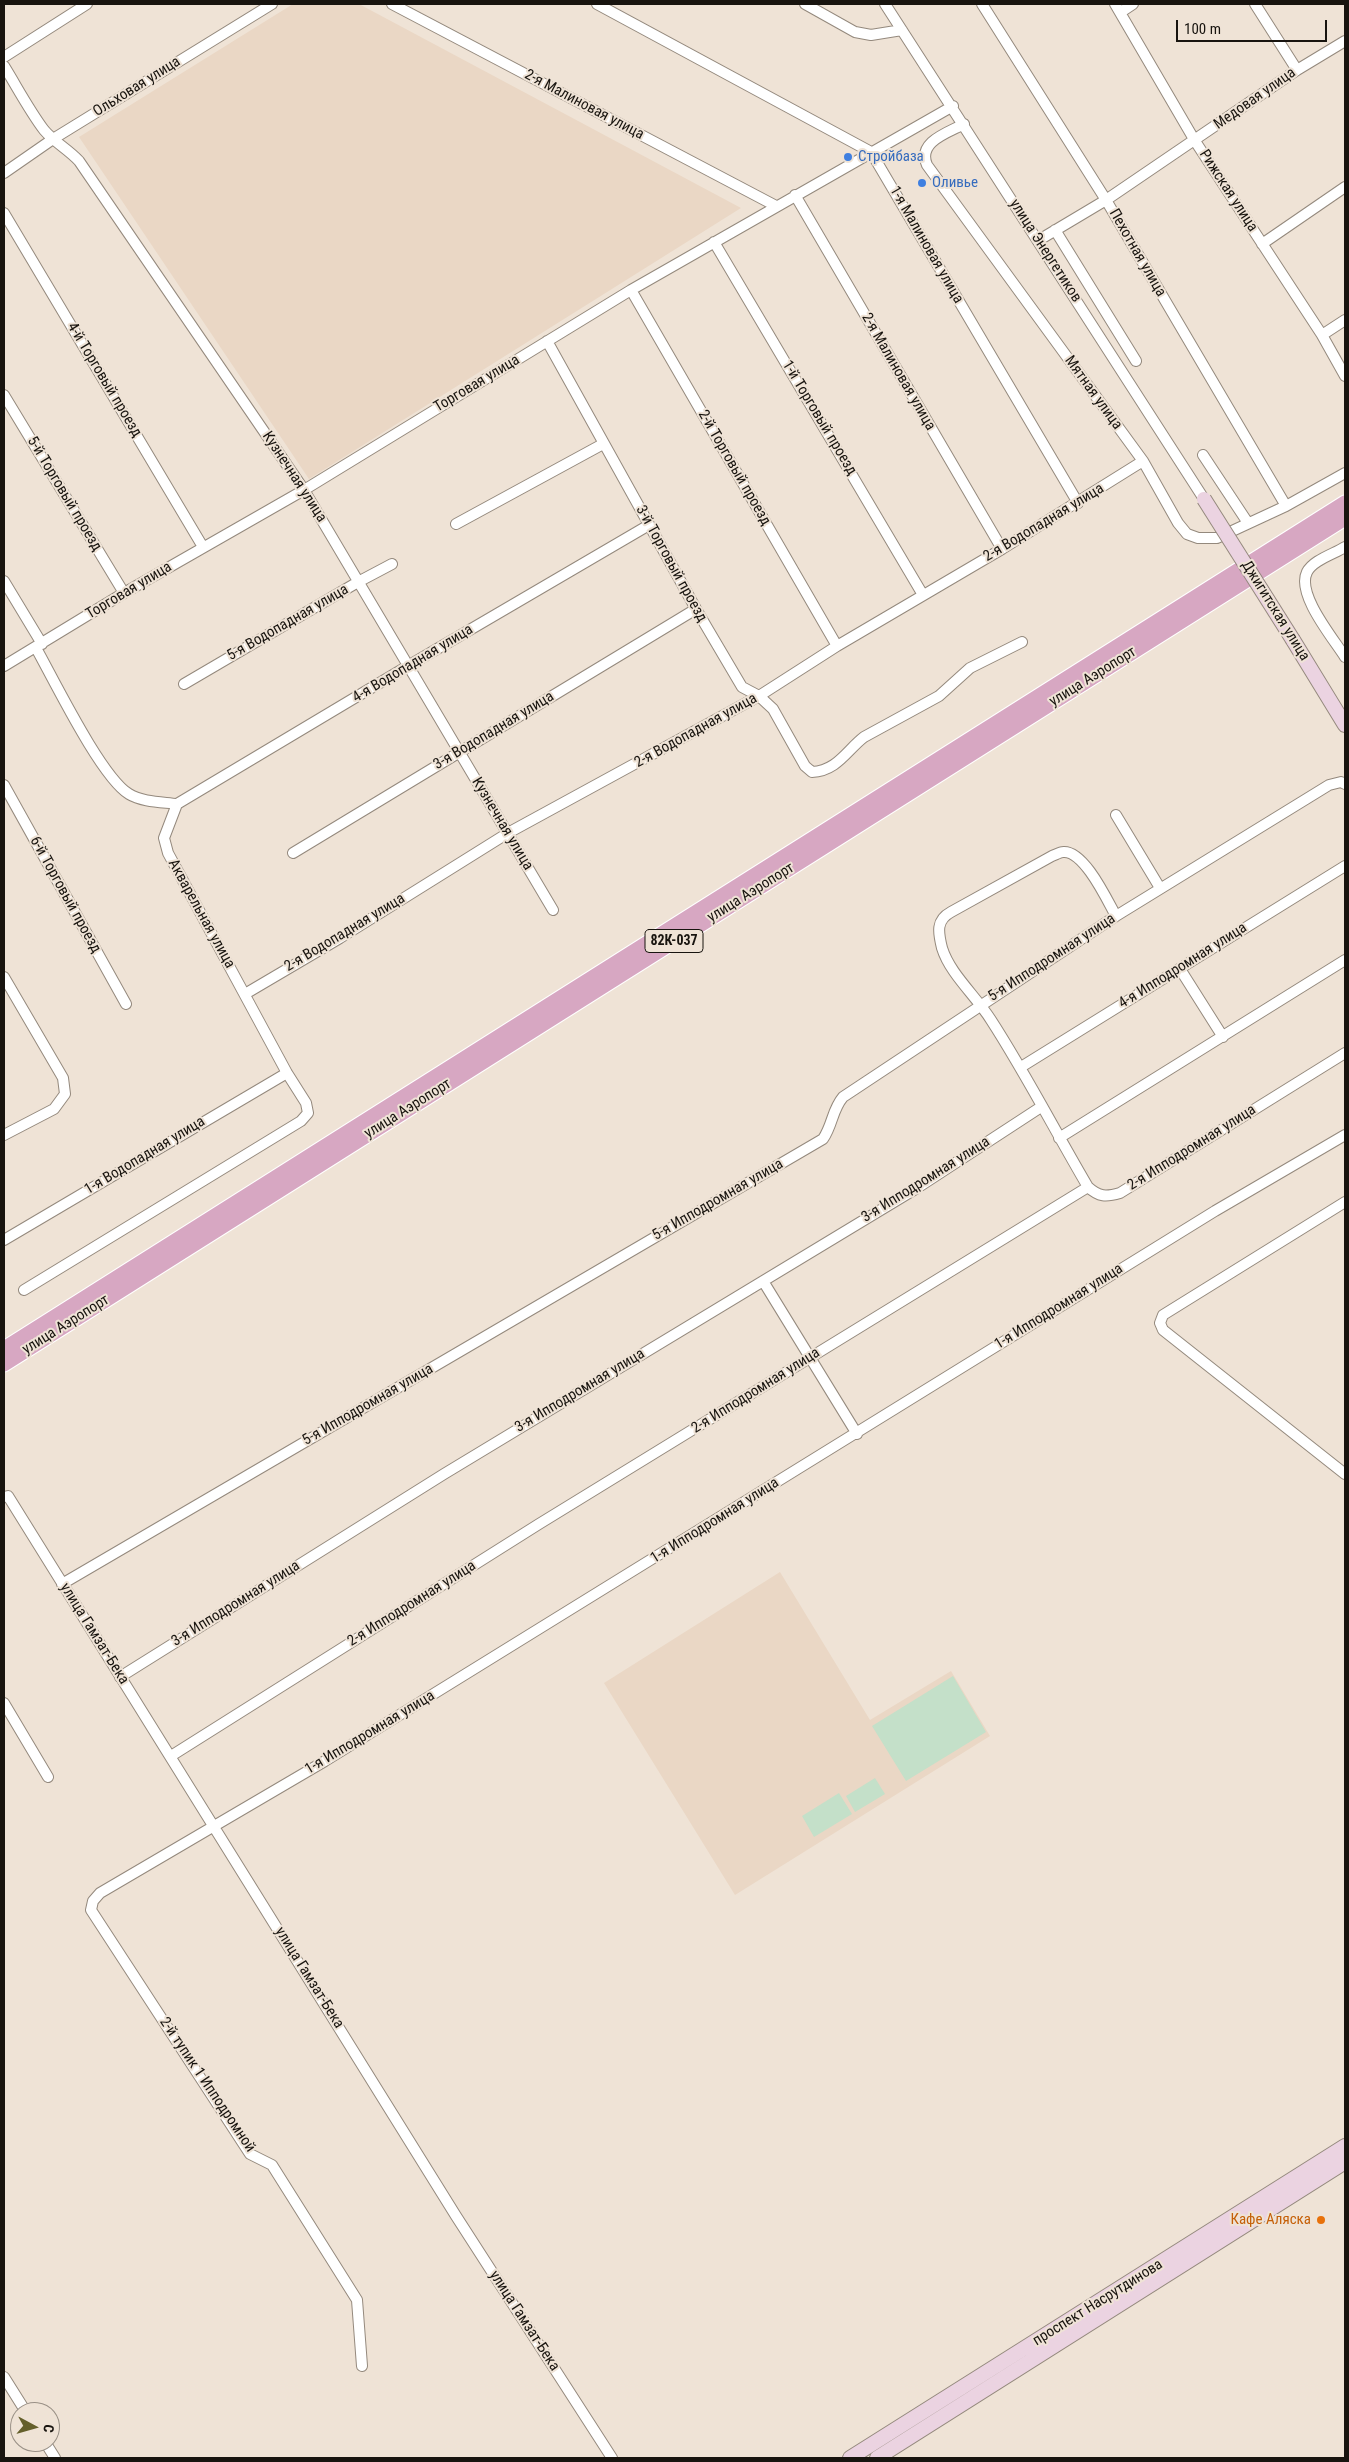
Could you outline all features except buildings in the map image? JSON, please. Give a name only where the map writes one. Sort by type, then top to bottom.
[{"type":"main road","name":"Джигитская улица","points":[[1204,499],[1345,725]]},
{"type":"main road","name":"улица Аэропорт","points":[[4,1349],[1345,503]]},
{"type":"main road","name":"улица Аэропорт","points":[[4,1364],[1345,518]]},
{"type":"main road","name":"проспект Насрутдинова","points":[[850,2458],[1345,2146]]},
{"type":"main road","name":"проспект Насрутдинова","points":[[878,2458],[1345,2162]]},
{"type":"street","points":[[4,57],[87,4]]},
{"type":"street","name":"Ольховая улица","points":[[4,173],[52,139],[272,4]]},
{"type":"street","name":"2-я Малиновая улица","points":[[392,4],[776,206]]},
{"type":"street","points":[[597,4],[871,152]]},
{"type":"street","points":[[805,4],[855,32],[870,34],[902,30]]},
{"type":"street","name":"улица Энергетиков","points":[[885,4],[953,106],[1204,499]]},
{"type":"street","name":"Пехотная улица","points":[[982,4],[1106,200],[1286,506]]},
{"type":"street","points":[[1118,8],[1133,4]]},
{"type":"street","points":[[1255,4],[1297,70]]},
{"type":"street","name":"Рижская улица","points":[[1118,8],[1195,141],[1322,335],[1345,376]]},
{"type":"street","name":"Медовая улица","points":[[1039,240],[1106,200],[1297,70],[1345,41]]},
{"type":"street","name":"Кузнечная улица","points":[[4,66],[44,129],[52,139],[67,149],[79,161],[304,490],[553,910]]},
{"type":"street","name":"Торговая улица","points":[[4,666],[124,593],[304,490],[631,290],[953,106]]},
{"type":"street","name":"Мятная улица","points":[[964,124],[931,142],[926,148],[924,157],[927,165],[1143,461],[1178,523],[1187,534],[1198,538],[1217,538],[1286,506],[1345,473]]},
{"type":"street","name":"1-я Малиновая улица","points":[[871,152],[1078,503]]},
{"type":"street","points":[[1262,244],[1345,187]]},
{"type":"street","name":"2-я Малиновая улица","points":[[795,195],[1002,549]]},
{"type":"street","name":"4-й Торговый проезд","points":[[4,213],[204,547]]},
{"type":"street","points":[[1055,230],[1136,361]]},
{"type":"street","name":"1-й Торговый проезд","points":[[714,242],[923,595]]},
{"type":"street","name":"2-й Торговый проезд","points":[[631,290],[837,646]]},
{"type":"street","points":[[1322,335],[1345,320]]},
{"type":"street","name":"3-й Торговый проезд","points":[[547,341],[603,444],[742,687],[759,696],[773,709],[805,766],[812,772],[821,772],[828,768],[846,757],[856,742],[939,696],[970,668],[1022,642]]},
{"type":"street","name":"5-й Торговый проезд","points":[[4,395],[124,593]]},
{"type":"street","points":[[456,524],[603,444]]},
{"type":"street","points":[[1203,454],[1248,523]]},
{"type":"street","name":"2-я Водопадная улица","points":[[246,994],[340,938],[508,833],[759,696],[837,646],[1002,549],[1143,461]]},
{"type":"street","name":"4-я Водопадная улица","points":[[177,804],[649,525]]},
{"type":"street","points":[[1345,547],[1314,564],[1307,572],[1304,582],[1306,596],[1345,657]]},
{"type":"street","name":"5-я Водопадная улица","points":[[184,684],[392,564]]},
{"type":"street","points":[[4,581],[97,756],[118,784],[129,794],[144,799],[177,804]]},
{"type":"street","name":"3-я Водопадная улица","points":[[293,853],[696,609]]},
{"type":"street","name":"5-я Ипподромная улица","points":[[62,1584],[823,1138],[831,1128],[836,1106],[843,1097],[1160,888],[1329,785],[1343,783]]},
{"type":"street","name":"6-й Торговый проезд","points":[[4,785],[126,1004]]},
{"type":"street","name":"Акварельная улица","points":[[24,1290],[301,1121],[308,1113],[306,1103],[286,1072],[246,994],[168,853],[164,838],[177,804]]},
{"type":"street","points":[[1116,815],[1160,888]]},
{"type":"street","points":[[1088,1187],[1041,1107],[1021,1067],[982,1005],[950,964],[943,949],[939,923],[942,916],[1052,856],[1064,852],[1076,856],[1086,865],[1116,916]]},
{"type":"street","name":"4-я Ипподромная улица","points":[[1021,1067],[1345,866]]},
{"type":"street","points":[[1059,1138],[1345,960]]},
{"type":"street","points":[[1180,969],[1223,1037]]},
{"type":"street","points":[[4,977],[63,1078],[65,1094],[54,1109],[4,1135]]},
{"type":"street","name":"2-я Ипподромная улица","points":[[171,1756],[539,1524],[1088,1187],[1097,1195],[1108,1196],[1120,1193],[1345,1053]]},
{"type":"street","name":"1-я Водопадная улица","points":[[4,1240],[286,1072]]},
{"type":"street","name":"3-я Ипподромная улица","points":[[120,1677],[444,1474],[916,1188],[1041,1107]]},
{"type":"street","name":"1-я Ипподромная улица","points":[[91,1910],[93,1901],[100,1893],[325,1761],[857,1434],[1215,1211],[1345,1135]]},
{"type":"street","points":[[1345,1202],[1163,1315],[1160,1324],[1163,1330],[1345,1474]]},
{"type":"street","points":[[763,1281],[857,1434]]},
{"type":"street","name":"улица Гамзат-Бека","points":[[6,1496],[171,1756],[456,2216],[612,2458]]},
{"type":"street","points":[[4,1703],[48,1777]]},
{"type":"street","name":"2-й тупик 1 Ипподромной","points":[[91,1910],[250,2154],[272,2165],[357,2300],[362,2366]]},
{"type":"street","points":[[4,2377],[20,2402]]},
{"type":"shaded area","points":[[293,4],[359,4],[741,208],[309,479],[79,137]]},
{"type":"shaded area","points":[[780,1572],[870,1720],[951,1671],[990,1736],[735,1895],[604,1683]]},
{"type":"green space","points":[[953,1676],[986,1732],[906,1781],[872,1726]]},
{"type":"green space","points":[[875,1778],[885,1794],[855,1812],[846,1796]]},
{"type":"green space","points":[[839,1793],[852,1814],[814,1837],[802,1816]]},
{"type":"place","name":"Стройбаза","points":[[848,157]]},
{"type":"place","name":"Оливье","points":[[922,183]]},
{"type":"place","name":"Кафе Аляска","points":[[1321,2220]]}]
